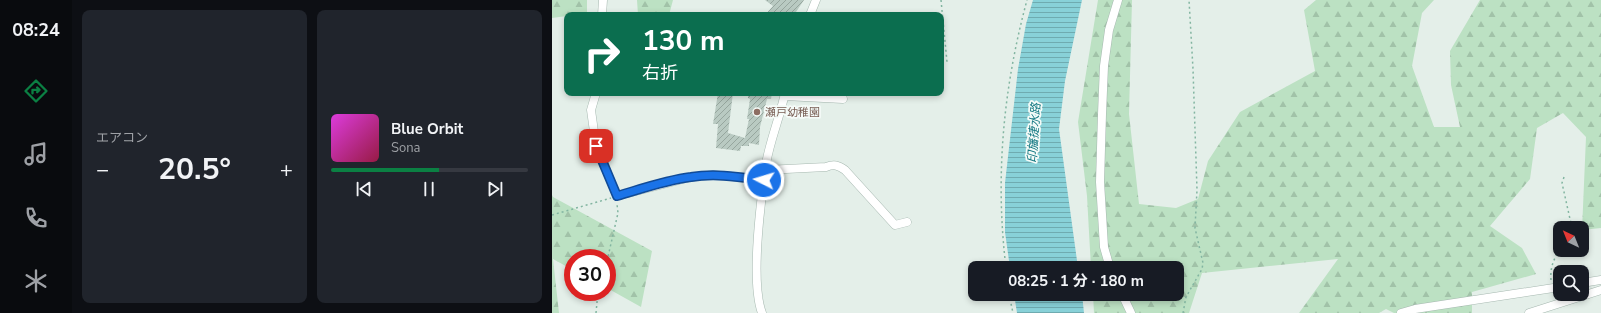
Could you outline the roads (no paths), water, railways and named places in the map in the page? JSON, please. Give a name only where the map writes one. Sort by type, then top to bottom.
[{"type":"street","points":[[602,12],[603,0]]},
{"type":"street","points":[[811,12],[816,0]]},
{"type":"street","points":[[1108,261],[1104,247],[1100,182],[1104,66],[1109,30],[1118,0]]},
{"type":"street","points":[[595,96],[591,110],[596,146],[617,196],[691,177],[713,175],[764,180]]},
{"type":"street","points":[[762,313],[758,299],[757,259],[764,180],[784,96]]},
{"type":"street","points":[[808,96],[843,99]]},
{"type":"street","points":[[766,170],[826,167],[832,164],[840,166],[895,225],[907,222]]},
{"type":"street","points":[[1589,282],[1601,280]]},
{"type":"street","points":[[1401,313],[1415,309],[1553,287]]},
{"type":"street","points":[[1529,313],[1601,290]]},
{"type":"street","points":[[1125,301],[1131,313]]},
{"type":"water","name":"印旛捷水路","points":[[1033,0],[1082,0],[1065,81],[1059,129],[1077,261],[1009,261],[1005,232],[1005,183],[1018,69],[1026,24]]},
{"type":"water","points":[[1015,301],[1083,301],[1084,313],[1017,313]]},
{"type":"place","name":"瀬戸幼稚園","points":[[757,112]]}]
